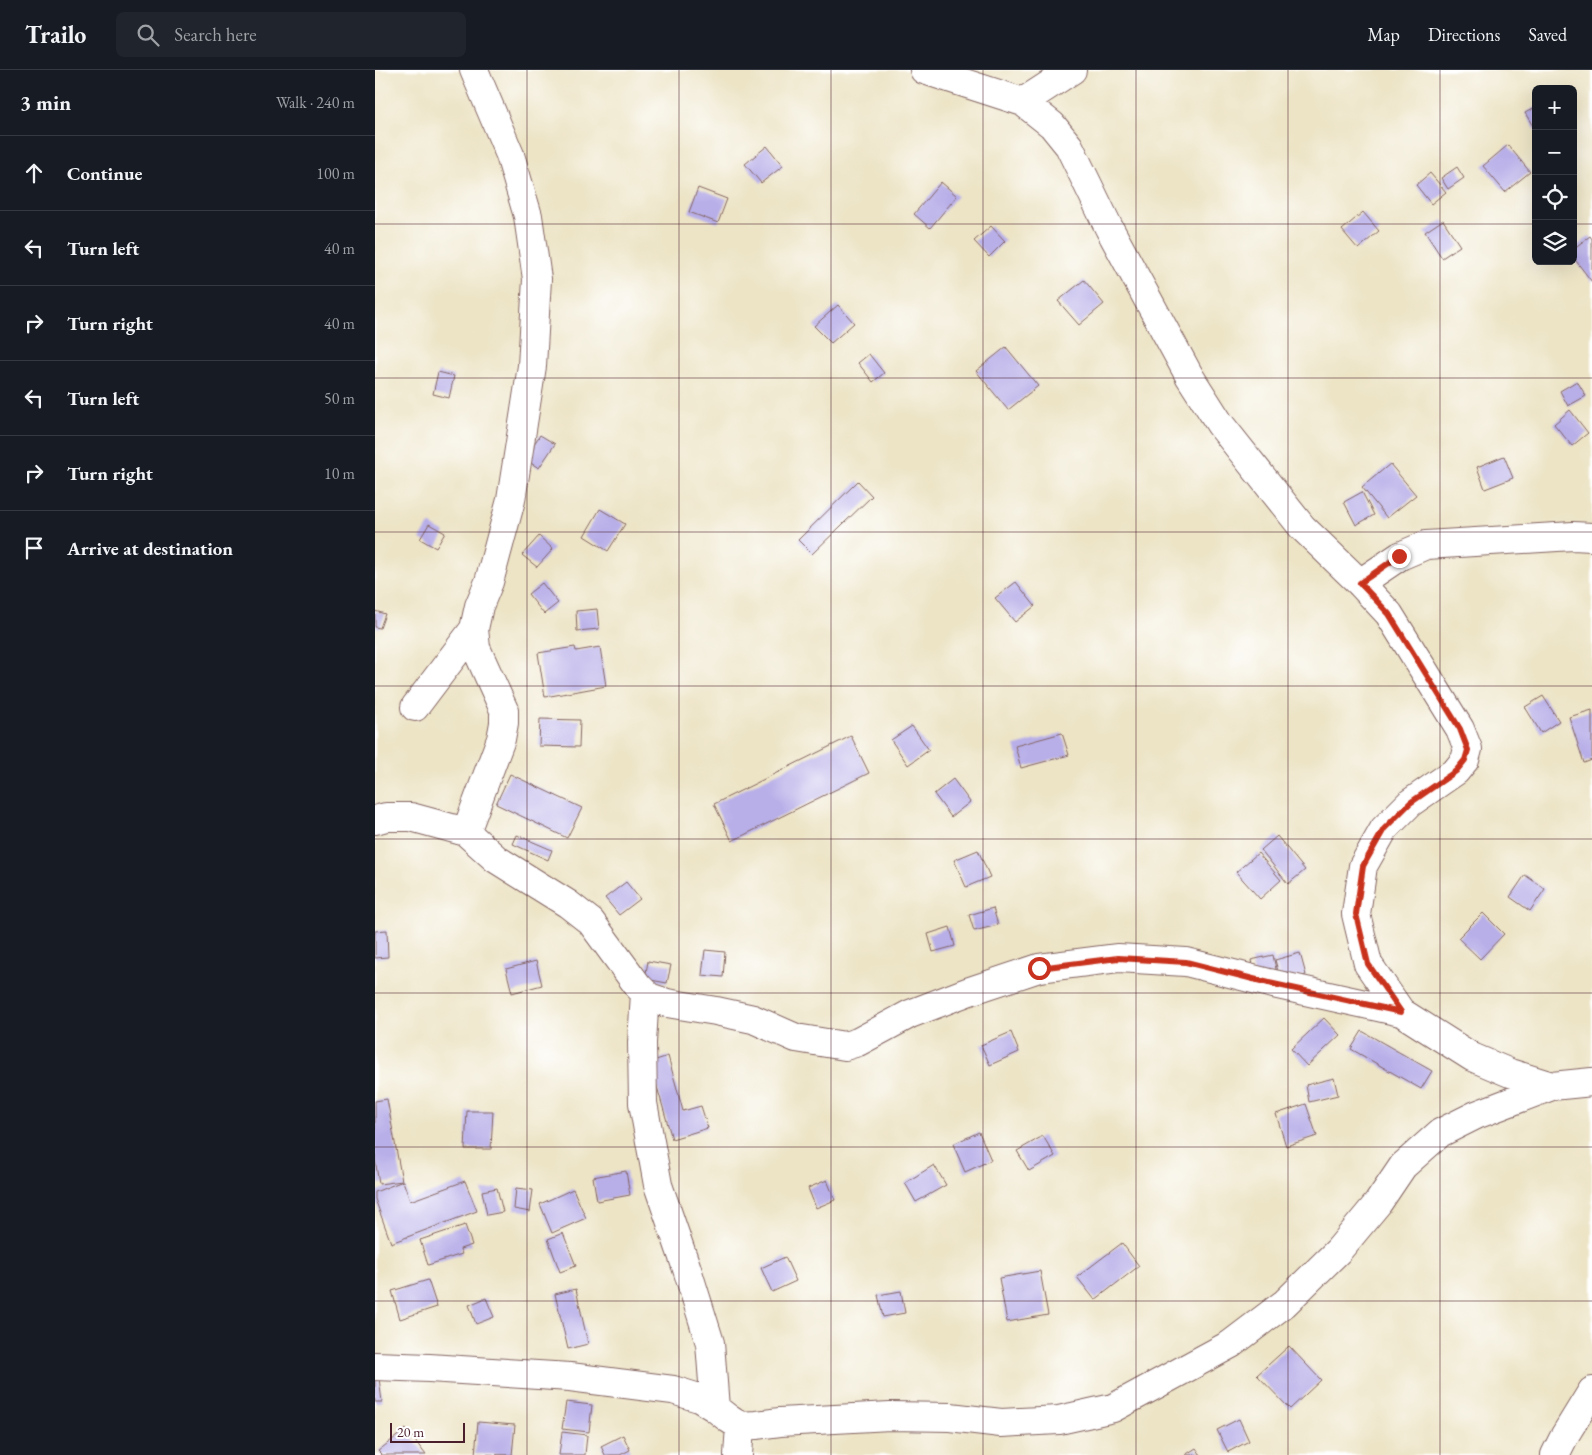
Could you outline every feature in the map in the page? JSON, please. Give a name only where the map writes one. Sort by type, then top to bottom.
[{"type":"street","points":[[466,832],[501,739],[504,723],[504,710],[476,648],[474,629],[479,606],[489,582],[511,500],[532,366],[537,279],[528,216],[510,155],[474,70]]},
{"type":"street","points":[[924,70],[1023,102],[1052,125],[1069,146],[1142,290],[1190,377],[1220,424],[1302,528],[1360,583],[1389,614],[1460,729],[1468,750],[1465,760],[1456,771],[1410,803],[1384,829],[1363,866],[1356,914],[1368,964],[1401,1012]]},
{"type":"street","points":[[1023,102],[1072,70]]},
{"type":"street","points":[[1360,583],[1399,556],[1426,545],[1573,536],[1592,537]]},
{"type":"street","points":[[415,707],[474,629]]},
{"type":"street","points":[[375,820],[387,817],[411,817],[466,832],[496,859],[568,904],[591,922],[637,986],[649,997],[667,1003],[753,1019],[796,1038],[845,1046],[858,1042],[910,1014],[967,992],[1039,968],[1118,958],[1186,962],[1269,983],[1401,1012],[1472,1056],[1511,1073],[1552,1086]]},
{"type":"street","points":[[645,993],[643,1103],[658,1185],[710,1343],[715,1408]]},
{"type":"street","points":[[375,1366],[579,1378],[673,1390],[699,1398],[740,1426],[890,1416],[949,1417],[1001,1423],[1059,1420],[1113,1408],[1231,1344],[1285,1303],[1338,1251],[1377,1203],[1403,1166],[1440,1133],[1476,1115],[1552,1086],[1592,1082]]},
{"type":"street","points":[[1555,1455],[1592,1391]]},
{"type":"street","points":[[738,1455],[740,1426]]},
{"type":"building","points":[[1532,109],[1532,124],[1525,113]]},
{"type":"building","points":[[1508,145],[1530,172],[1505,192],[1483,166]]},
{"type":"building","points":[[767,146],[783,166],[761,183],[745,164]]},
{"type":"building","points":[[1457,167],[1464,178],[1448,189],[1441,178]]},
{"type":"building","points":[[1430,173],[1446,192],[1431,204],[1416,185]]},
{"type":"building","points":[[941,182],[957,196],[930,228],[914,214]]},
{"type":"building","points":[[698,188],[727,199],[718,223],[689,212]]},
{"type":"building","points":[[1363,212],[1379,231],[1358,249],[1342,230]]},
{"type":"building","points":[[1443,220],[1460,246],[1442,258],[1425,232]]},
{"type":"building","points":[[991,226],[1005,241],[989,257],[974,241]]},
{"type":"building","points":[[1590,236],[1592,239],[1592,282],[1577,262],[1577,246]]},
{"type":"building","points":[[1084,280],[1104,304],[1079,325],[1058,301]]},
{"type":"building","points":[[838,305],[854,323],[831,343],[814,326]]},
{"type":"building","points":[[1006,347],[1038,386],[1008,410],[976,371]]},
{"type":"building","points":[[869,354],[884,373],[873,382],[858,363]]},
{"type":"building","points":[[438,372],[454,376],[449,398],[433,394]]},
{"type":"building","points":[[1577,381],[1586,396],[1568,406],[1560,391]]},
{"type":"building","points":[[1570,410],[1588,433],[1572,446],[1554,424]]},
{"type":"building","points":[[540,435],[555,444],[539,468],[524,459]]},
{"type":"building","points":[[1504,456],[1513,478],[1485,489],[1477,467]]},
{"type":"building","points":[[1390,464],[1416,495],[1387,518],[1362,487]]},
{"type":"building","points":[[858,481],[872,496],[812,554],[798,540]]},
{"type":"building","points":[[1362,492],[1374,515],[1356,525],[1344,502]]},
{"type":"building","points":[[600,509],[625,524],[608,551],[584,536]]},
{"type":"building","points":[[429,524],[445,533],[436,548],[420,539]]},
{"type":"building","points":[[539,536],[553,549],[537,567],[522,555]]},
{"type":"building","points":[[1016,582],[1035,606],[1015,622],[995,598]]},
{"type":"building","points":[[542,583],[558,603],[544,614],[528,594]]},
{"type":"building","points":[[597,609],[599,629],[577,631],[576,611]]},
{"type":"building","points":[[375,611],[385,614],[380,628],[375,627]]},
{"type":"building","points":[[575,647],[576,651],[600,647],[606,686],[545,697],[538,653]]},
{"type":"building","points":[[1543,696],[1559,721],[1541,733],[1525,707]]},
{"type":"building","points":[[1592,710],[1592,760],[1584,763],[1569,717]]},
{"type":"building","points":[[540,719],[580,720],[579,747],[539,746]]},
{"type":"building","points":[[912,726],[929,750],[908,765],[891,740]]},
{"type":"building","points":[[1062,733],[1069,755],[1021,768],[1015,746]]},
{"type":"building","points":[[851,736],[869,773],[732,841],[714,804]]},
{"type":"building","points":[[510,774],[582,808],[567,838],[496,804]]},
{"type":"building","points":[[953,779],[970,802],[951,817],[934,794]]},
{"type":"building","points":[[517,835],[552,850],[548,860],[513,844]]},
{"type":"building","points":[[1277,836],[1305,870],[1288,884],[1261,850]]},
{"type":"building","points":[[978,850],[990,877],[966,887],[954,860]]},
{"type":"building","points":[[1258,853],[1281,880],[1260,899],[1236,872]]},
{"type":"building","points":[[1525,875],[1545,889],[1530,911],[1510,897]]},
{"type":"building","points":[[626,882],[640,899],[619,915],[605,898]]},
{"type":"building","points":[[993,908],[998,925],[974,931],[969,915]]},
{"type":"building","points":[[1483,913],[1504,934],[1480,959],[1458,938]]},
{"type":"building","points":[[950,927],[955,946],[933,952],[928,934]]},
{"type":"building","points":[[387,930],[388,957],[375,958],[375,931]]},
{"type":"building","points":[[705,950],[725,952],[723,977],[702,975]]},
{"type":"building","points":[[1300,953],[1306,975],[1281,982],[1275,960]]},
{"type":"building","points":[[1273,955],[1277,974],[1255,979],[1251,960]]},
{"type":"building","points":[[536,961],[542,985],[512,993],[506,969]]},
{"type":"building","points":[[648,961],[671,965],[667,983],[645,979]]},
{"type":"building","points":[[1324,1018],[1340,1035],[1307,1066],[1291,1049]]},
{"type":"building","points":[[1362,1031],[1432,1071],[1421,1089],[1351,1049]]},
{"type":"building","points":[[1011,1032],[1019,1052],[990,1065],[981,1045]]},
{"type":"building","points":[[668,1056],[683,1111],[701,1106],[708,1128],[672,1139],[650,1062]]},
{"type":"building","points":[[1334,1078],[1338,1095],[1309,1102],[1306,1085]]},
{"type":"building","points":[[387,1099],[402,1181],[379,1184],[375,1159],[375,1101]]},
{"type":"building","points":[[1306,1104],[1317,1136],[1286,1146],[1276,1114]]},
{"type":"building","points":[[467,1111],[493,1111],[491,1149],[465,1149]]},
{"type":"building","points":[[979,1132],[991,1160],[965,1172],[953,1144]]},
{"type":"building","points":[[1043,1136],[1055,1156],[1029,1171],[1017,1151]]},
{"type":"building","points":[[934,1165],[946,1185],[916,1202],[905,1183]]},
{"type":"building","points":[[626,1171],[630,1195],[597,1201],[593,1177]]},
{"type":"building","points":[[827,1180],[835,1200],[816,1208],[808,1188]]},
{"type":"building","points":[[403,1181],[410,1201],[465,1181],[477,1211],[391,1243],[375,1199],[375,1192]]},
{"type":"building","points":[[497,1188],[503,1212],[487,1215],[482,1191]]},
{"type":"building","points":[[516,1188],[533,1190],[530,1212],[514,1209]]},
{"type":"building","points":[[573,1189],[586,1218],[552,1233],[540,1204]]},
{"type":"building","points":[[465,1225],[472,1245],[460,1249],[462,1254],[428,1265],[420,1240]]},
{"type":"building","points":[[563,1233],[576,1266],[560,1272],[548,1239]]},
{"type":"building","points":[[1122,1243],[1139,1266],[1095,1300],[1077,1277]]},
{"type":"building","points":[[785,1257],[796,1281],[772,1292],[761,1268]]},
{"type":"building","points":[[1040,1271],[1048,1315],[1007,1322],[999,1278]]},
{"type":"building","points":[[428,1280],[437,1307],[400,1319],[392,1291]]},
{"type":"building","points":[[576,1289],[588,1344],[568,1349],[555,1294]]},
{"type":"building","points":[[901,1291],[905,1313],[883,1317],[878,1295]]},
{"type":"building","points":[[486,1298],[494,1317],[476,1324],[469,1305]]},
{"type":"building","points":[[1289,1346],[1321,1380],[1290,1409],[1257,1375]]},
{"type":"building","points":[[375,1378],[379,1378],[382,1402],[375,1402]]},
{"type":"building","points":[[566,1402],[592,1405],[589,1432],[562,1429]]},
{"type":"building","points":[[1239,1419],[1249,1441],[1228,1452],[1217,1430]]},
{"type":"building","points":[[478,1422],[515,1425],[512,1455],[475,1454]]},
{"type":"building","points":[[406,1429],[426,1455],[382,1455],[378,1451]]},
{"type":"building","points":[[562,1432],[587,1435],[585,1455],[559,1455]]},
{"type":"building","points":[[623,1435],[630,1450],[620,1455],[605,1455],[601,1446]]},
{"type":"building","points":[[1196,1448],[1201,1455],[1185,1455]]},
{"type":"route","points":[[1039,968],[1118,958],[1186,962],[1269,983],[1401,1012],[1368,964],[1356,914],[1363,866],[1384,829],[1410,803],[1456,771],[1465,760],[1468,750],[1460,729],[1389,614],[1360,583],[1399,556]]}]
